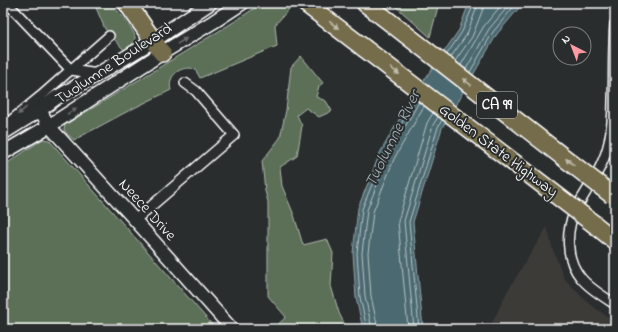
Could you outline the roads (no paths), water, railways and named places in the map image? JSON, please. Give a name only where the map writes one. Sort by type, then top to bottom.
[{"type":"highway","points":[[127,3],[157,47]]},
{"type":"highway","name":"Golden State Highway","points":[[305,3],[615,240]]},
{"type":"highway","name":"CA 99","points":[[365,3],[613,196]]},
{"type":"highway","points":[[369,3],[382,16]]},
{"type":"main road","name":"Tuolumne Boulevard","points":[[3,153],[49,126],[157,47],[210,3]]},
{"type":"main road","name":"Tuolumne Boulevard","points":[[3,133],[56,98],[98,74],[213,22],[242,3]]},
{"type":"street","points":[[7,3],[71,70],[98,74]]},
{"type":"street","points":[[615,24],[612,132],[607,153],[573,217],[570,225],[569,243],[570,255],[573,264],[582,279],[590,287],[615,304]]},
{"type":"street","name":"Tuolumne Boulevard","points":[[3,127],[110,36]]},
{"type":"street","points":[[135,220],[234,135],[196,91],[185,83]]},
{"type":"street","name":"Tuolumne Boulevard","points":[[40,110],[41,96]]},
{"type":"street","name":"Neece Drive","points":[[40,110],[49,126],[232,329]]},
{"type":"water","name":"Tuolumne River","points":[[469,3],[525,3],[497,34],[442,128],[413,222],[423,329],[363,329],[356,298],[353,253],[358,208],[380,153],[409,102],[459,30]]}]
